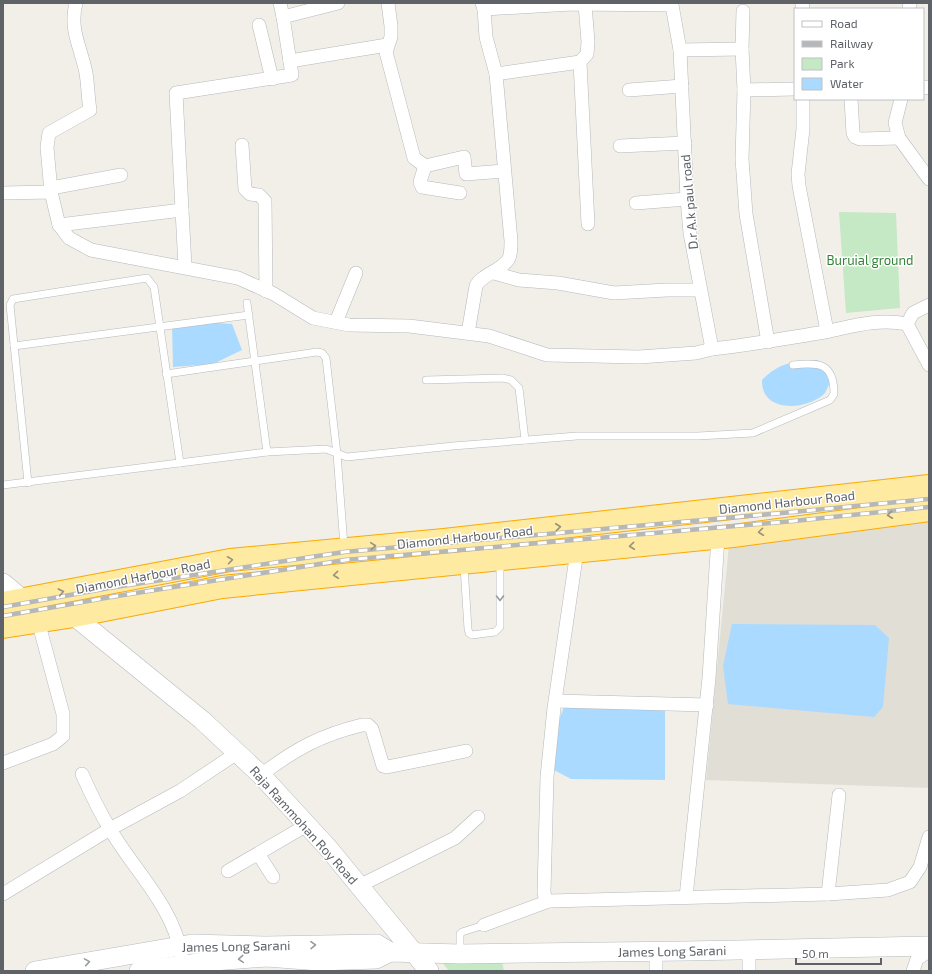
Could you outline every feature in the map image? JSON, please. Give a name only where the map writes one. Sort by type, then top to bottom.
[{"type":"highway","name":"Diamond Harbour Road","points":[[13,601],[230,560],[419,542],[929,486]]},
{"type":"highway","name":"Diamond Harbour Road","points":[[3,626],[74,616],[222,587],[718,537],[929,510]]},
{"type":"highway","points":[[419,542],[421,567]]},
{"type":"main road","points":[[3,583],[13,601],[38,621]]},
{"type":"main road","name":"Raja Rammohan Roy Road","points":[[74,616],[202,720],[261,775],[307,825],[429,971]]},
{"type":"main road","name":"James Long Sarani","points":[[40,970],[192,944],[266,946],[377,944],[390,952],[414,954],[656,952],[929,946]]},
{"type":"main road","points":[[149,970],[267,957],[319,961],[376,959],[390,952]]},
{"type":"street","points":[[76,3],[72,16],[73,26],[86,73],[90,110],[49,133],[47,147],[51,190],[59,225],[69,238],[91,250],[238,278],[266,291],[314,318],[349,325],[409,326],[489,336],[547,355],[638,357],[696,353],[712,349],[768,342],[877,321],[907,324]]},
{"type":"street","points":[[185,267],[176,94],[292,76],[280,3]]},
{"type":"street","points":[[283,17],[338,3]]},
{"type":"street","points":[[388,3],[392,26],[391,37],[386,52],[414,158],[425,166],[464,157],[466,174],[504,171]]},
{"type":"street","points":[[585,4],[588,42],[586,54],[580,62],[585,196],[588,224]]},
{"type":"street","name":"D.r A.k paul road","points":[[483,6],[672,4],[680,50],[690,233],[712,349]]},
{"type":"street","points":[[468,333],[476,286],[479,281],[494,273],[508,260],[511,241],[511,218],[504,171],[496,74],[486,37],[483,6]]},
{"type":"street","points":[[743,11],[742,49],[744,90],[742,159],[746,214],[768,342]]},
{"type":"street","points":[[259,25],[272,79]]},
{"type":"street","points":[[290,61],[388,45]]},
{"type":"street","points":[[680,50],[742,49]]},
{"type":"street","points":[[496,74],[580,62]]},
{"type":"street","points":[[629,90],[682,86]]},
{"type":"street","points":[[744,90],[794,90]]},
{"type":"street","points":[[803,100],[803,129],[798,174],[799,186],[827,331]]},
{"type":"street","points":[[851,100],[853,133],[855,137],[860,139],[899,138]]},
{"type":"street","points":[[901,100],[895,123],[899,138],[929,179]]},
{"type":"street","points":[[620,146],[685,143]]},
{"type":"street","points":[[242,145],[245,189],[250,194],[259,195],[265,201],[266,291]]},
{"type":"street","points":[[425,166],[420,182],[422,188],[460,193]]},
{"type":"street","points":[[3,193],[51,190],[121,175]]},
{"type":"street","points":[[636,203],[687,199]]},
{"type":"street","points":[[59,225],[182,210]]},
{"type":"street","points":[[336,322],[356,273]]},
{"type":"street","points":[[494,273],[519,280],[558,283],[614,293],[700,290]]},
{"type":"street","points":[[907,324],[913,313],[929,305]]},
{"type":"street","points":[[907,324],[929,365]]},
{"type":"street","points":[[686,897],[707,705],[718,537]]},
{"type":"street","points":[[549,901],[545,898],[544,892],[547,777],[577,551]]},
{"type":"street","points":[[3,763],[53,744],[63,736],[63,714],[38,621]]},
{"type":"street","points":[[556,701],[707,705]]},
{"type":"street","points":[[261,775],[289,754],[322,736],[362,725],[368,725],[372,729],[381,764],[386,767],[466,751]]},
{"type":"street","points":[[3,894],[110,829],[180,791],[237,753]]},
{"type":"street","points":[[82,774],[110,829],[164,910],[175,930],[180,947],[194,966]]},
{"type":"street","points":[[828,894],[839,795]]},
{"type":"street","points":[[359,886],[455,838],[478,817]]},
{"type":"street","points":[[228,871],[307,825]]},
{"type":"street","points":[[484,925],[549,901],[828,894],[888,890],[910,882],[920,867],[929,837]]},
{"type":"street","points":[[259,854],[273,877]]},
{"type":"street","points":[[749,950],[749,971]]},
{"type":"street","points":[[913,971],[917,959],[929,951]]},
{"type":"street","points":[[656,952],[656,971]]},
{"type":"lane","points":[[28,483],[10,305],[13,299],[147,278],[154,287],[180,463]]},
{"type":"lane","points":[[247,303],[267,452]]},
{"type":"lane","points":[[14,346],[249,315]]},
{"type":"lane","points":[[166,374],[317,352],[322,353],[326,358],[337,454],[344,549]]},
{"type":"lane","points":[[3,485],[267,452],[326,449],[348,457],[577,436],[698,436],[752,433],[830,400],[834,394],[833,379],[829,369],[821,364],[812,363],[793,365]]},
{"type":"lane","points":[[426,380],[504,378],[511,380],[518,388],[525,440]]},
{"type":"lane","points":[[463,563],[468,629],[469,633],[472,635],[495,632],[500,627],[500,559]]},
{"type":"lane","points":[[460,954],[460,934],[484,925]]},
{"type":"shaded area","points":[[929,518],[929,788],[706,780],[729,545]]},
{"type":"green space","name":"Buruial ground","points":[[839,212],[896,213],[900,308],[846,313]]},
{"type":"green space","points":[[442,962],[502,962],[504,971],[449,971]]},
{"type":"water","points":[[203,322],[232,324],[242,350],[213,364],[173,367],[172,324]]},
{"type":"water","points":[[818,360],[830,382],[823,395],[805,404],[795,406],[785,406],[768,398],[764,390],[762,380],[775,369],[794,362]]},
{"type":"water","points":[[732,624],[875,625],[889,638],[883,707],[874,717],[728,704],[723,666]]},
{"type":"water","points":[[565,704],[665,709],[665,780],[571,779],[554,770],[553,737]]},
{"type":"railway","points":[[3,607],[109,588],[344,552],[929,499]]},
{"type":"railway","points":[[3,616],[111,597],[345,560],[794,521],[929,507]]}]
